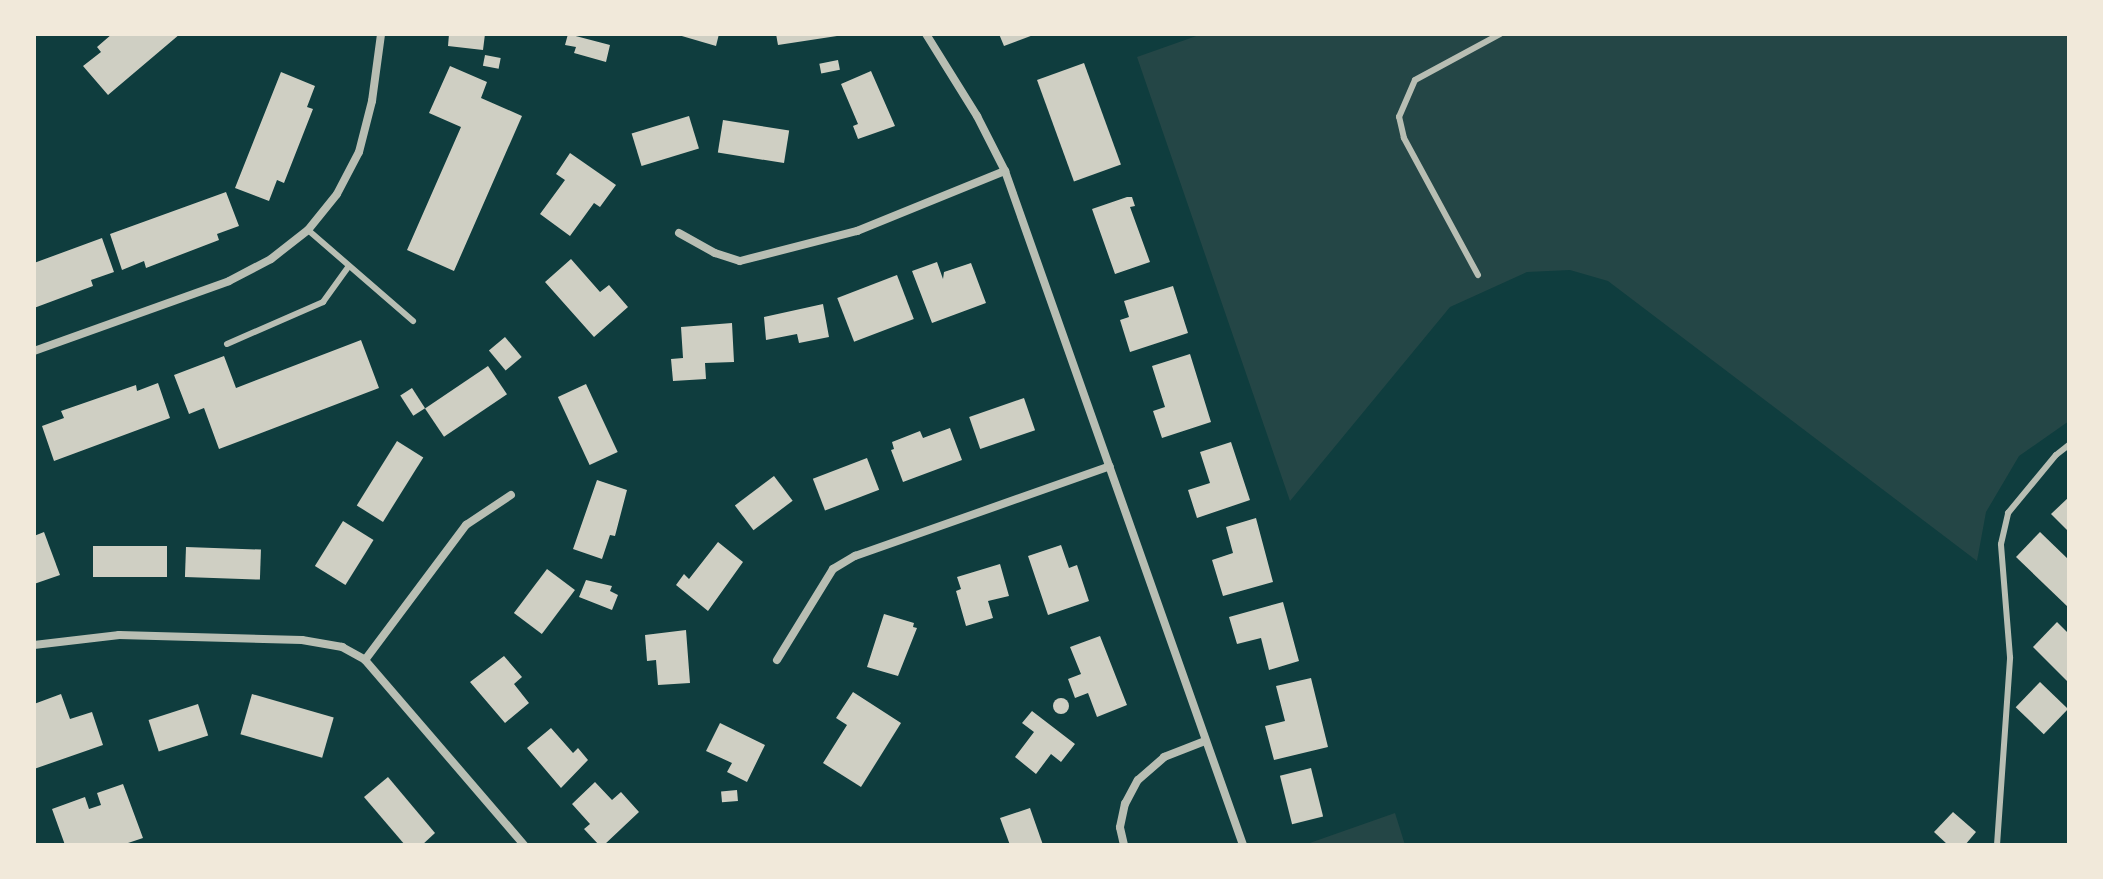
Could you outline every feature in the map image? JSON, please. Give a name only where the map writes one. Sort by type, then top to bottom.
[{"type":"street","points":[[34,351],[240,276],[271,259],[308,230],[337,194],[359,152],[372,101],[381,34]]},
{"type":"street","points":[[926,34],[977,116],[1005,171],[1243,845]]},
{"type":"street","points":[[679,233],[715,253],[740,261],[857,231],[1005,171]]},
{"type":"street","points":[[777,660],[833,569],[855,556],[1110,466]]},
{"type":"street","points":[[365,660],[466,525],[511,495]]},
{"type":"street","points":[[34,645],[119,635],[302,640],[342,647],[365,660],[524,845]]},
{"type":"street","points":[[1124,845],[1120,827],[1125,804],[1138,780],[1164,757],[1205,741]]},
{"type":"lane","points":[[1478,275],[1404,138],[1399,117],[1415,80],[1500,34]]},
{"type":"lane","points":[[308,230],[413,321]]},
{"type":"lane","points":[[227,344],[323,302],[349,266]]},
{"type":"lane","points":[[1997,845],[2010,657],[2001,544],[2008,513],[2056,455],[2069,445]]},
{"type":"shaded area","points":[[1202,34],[2069,34],[2069,421],[2019,456],[1986,512],[1977,561],[1608,281],[1570,270],[1527,272],[1450,307],[1290,501],[1137,57]]},
{"type":"shaded area","points":[[1395,813],[1405,845],[1304,845]]},
{"type":"building","points":[[112,34],[180,34],[108,95],[83,66],[101,52],[97,47]]},
{"type":"building","points":[[449,34],[485,34],[483,50],[448,46]]},
{"type":"building","points":[[568,34],[610,45],[606,62],[574,53],[576,47],[565,45]]},
{"type":"building","points":[[675,34],[719,34],[716,46]]},
{"type":"building","points":[[776,34],[837,34],[837,36],[778,45]]},
{"type":"building","points":[[999,34],[1036,34],[1004,46]]},
{"type":"building","points":[[485,55],[501,58],[499,69],[483,66]]},
{"type":"building","points":[[838,60],[840,70],[821,73],[819,64]]},
{"type":"building","points":[[1084,63],[1121,164],[1074,182],[1037,80]]},
{"type":"building","points":[[450,66],[487,82],[481,98],[522,116],[454,271],[407,250],[461,127],[429,113]]},
{"type":"building","points":[[871,71],[895,126],[858,139],[853,126],[858,124],[841,84]]},
{"type":"building","points":[[281,72],[315,86],[307,107],[313,109],[284,183],[277,180],[269,201],[235,188]]},
{"type":"building","points":[[689,116],[699,149],[642,166],[632,134]]},
{"type":"building","points":[[723,120],[789,130],[784,163],[718,153]]},
{"type":"building","points":[[570,153],[616,185],[600,207],[594,203],[570,236],[540,214],[565,180],[556,174]]},
{"type":"building","points":[[226,192],[239,226],[217,234],[219,240],[146,268],[144,261],[122,270],[110,234]]},
{"type":"building","points":[[1132,197],[1135,206],[1130,207],[1150,262],[1115,274],[1092,209]]},
{"type":"building","points":[[102,238],[114,272],[91,280],[93,286],[34,308],[34,263]]},
{"type":"building","points":[[571,259],[600,292],[609,285],[628,307],[594,337],[545,282]]},
{"type":"building","points":[[937,262],[943,279],[944,272],[971,263],[986,303],[932,323],[912,271]]},
{"type":"building","points":[[897,275],[914,319],[854,342],[837,298]]},
{"type":"building","points":[[1173,286],[1188,333],[1130,352],[1120,320],[1129,317],[1124,301]]},
{"type":"building","points":[[823,304],[829,337],[799,343],[797,334],[766,340],[764,317]]},
{"type":"building","points":[[732,323],[734,362],[705,363],[706,379],[673,381],[671,359],[683,358],[681,327]]},
{"type":"building","points":[[505,337],[522,357],[506,370],[489,350]]},
{"type":"building","points":[[361,340],[379,388],[219,449],[204,408],[189,414],[174,375],[224,356],[236,388]]},
{"type":"building","points":[[1190,354],[1211,422],[1162,438],[1153,411],[1165,407],[1152,366]]},
{"type":"building","points":[[488,366],[507,394],[444,437],[425,408]]},
{"type":"building","points":[[158,383],[170,418],[54,461],[42,426],[64,418],[61,411],[136,385],[137,391]]},
{"type":"building","points":[[586,384],[618,452],[590,465],[558,397]]},
{"type":"building","points":[[412,388],[425,408],[413,416],[400,396]]},
{"type":"building","points":[[1024,398],[1035,430],[980,449],[969,417]]},
{"type":"building","points":[[950,428],[962,460],[903,482],[891,450],[894,449],[892,442],[920,431],[923,438]]},
{"type":"building","points":[[397,441],[423,457],[383,522],[357,505]]},
{"type":"building","points":[[1231,442],[1250,500],[1197,518],[1188,490],[1210,483],[1200,452]]},
{"type":"building","points":[[867,458],[879,490],[825,511],[813,479]]},
{"type":"building","points":[[774,476],[793,501],[754,530],[735,505]]},
{"type":"building","points":[[597,480],[627,490],[615,536],[610,535],[602,559],[573,549]]},
{"type":"building","points":[[2069,497],[2069,532],[2051,514]]},
{"type":"building","points":[[1256,518],[1273,582],[1223,596],[1212,560],[1233,553],[1226,527]]},
{"type":"building","points":[[343,521],[374,540],[345,585],[315,566]]},
{"type":"building","points":[[44,532],[60,575],[34,584],[34,536]]},
{"type":"building","points":[[2040,532],[2069,560],[2069,608],[2016,557]]},
{"type":"building","points":[[718,542],[743,562],[708,611],[676,585],[684,574],[689,579]]},
{"type":"building","points":[[1061,545],[1069,568],[1077,565],[1089,601],[1048,615],[1028,556]]},
{"type":"building","points":[[93,546],[167,546],[167,577],[93,577]]},
{"type":"building","points":[[186,547],[261,550],[260,580],[185,577]]},
{"type":"building","points":[[1000,564],[1009,596],[988,601],[993,618],[966,626],[956,591],[961,589],[957,577]]},
{"type":"building","points":[[547,569],[575,590],[542,634],[514,613]]},
{"type":"building","points":[[586,580],[612,586],[610,591],[618,595],[612,610],[579,597]]},
{"type":"building","points":[[1283,602],[1299,661],[1269,670],[1261,638],[1237,644],[1229,617]]},
{"type":"building","points":[[884,614],[914,623],[913,627],[917,628],[898,676],[867,667]]},
{"type":"building","points":[[2057,622],[2069,634],[2069,683],[2033,647]]},
{"type":"building","points":[[686,630],[690,683],[658,685],[656,660],[647,661],[645,635]]},
{"type":"building","points":[[1100,636],[1127,705],[1097,717],[1088,693],[1075,698],[1068,679],[1081,674],[1070,647]]},
{"type":"building","points":[[504,656],[522,677],[514,684],[529,703],[505,723],[470,682]]},
{"type":"building","points":[[1311,678],[1328,747],[1274,760],[1265,726],[1285,721],[1276,686]]},
{"type":"building","points":[[2040,682],[2068,709],[2044,734],[2016,707]]},
{"type":"building","points":[[853,692],[901,723],[861,787],[823,763],[847,725],[836,718]]},
{"type":"building","points":[[61,694],[70,719],[92,712],[103,745],[34,769],[34,704]]},
{"type":"building","points":[[252,694],[334,717],[322,758],[240,734]]},
{"type":"building","points":[[1061,698],[1069,706],[1061,714],[1053,706]]},
{"type":"building","points":[[198,704],[208,735],[159,751],[149,720]]},
{"type":"building","points":[[1032,711],[1075,744],[1061,762],[1051,754],[1036,774],[1015,757],[1034,732],[1022,723]]},
{"type":"building","points":[[720,723],[765,745],[747,782],[727,772],[732,763],[706,751]]},
{"type":"building","points":[[551,728],[573,753],[578,748],[588,760],[561,788],[527,748]]},
{"type":"building","points":[[1311,768],[1323,817],[1292,824],[1280,776]]},
{"type":"building","points":[[388,777],[435,833],[422,845],[405,845],[364,797]]},
{"type":"building","points":[[595,782],[612,800],[621,792],[639,812],[604,845],[599,845],[584,829],[590,824],[572,804]]},
{"type":"building","points":[[123,784],[143,838],[122,845],[65,845],[52,809],[85,797],[89,809],[101,805],[97,793]]},
{"type":"building","points":[[737,790],[738,801],[722,802],[721,791]]},
{"type":"building","points":[[1030,808],[1043,845],[1010,845],[1000,818]]},
{"type":"building","points":[[1953,812],[1976,832],[1965,845],[1948,845],[1934,832]]}]
